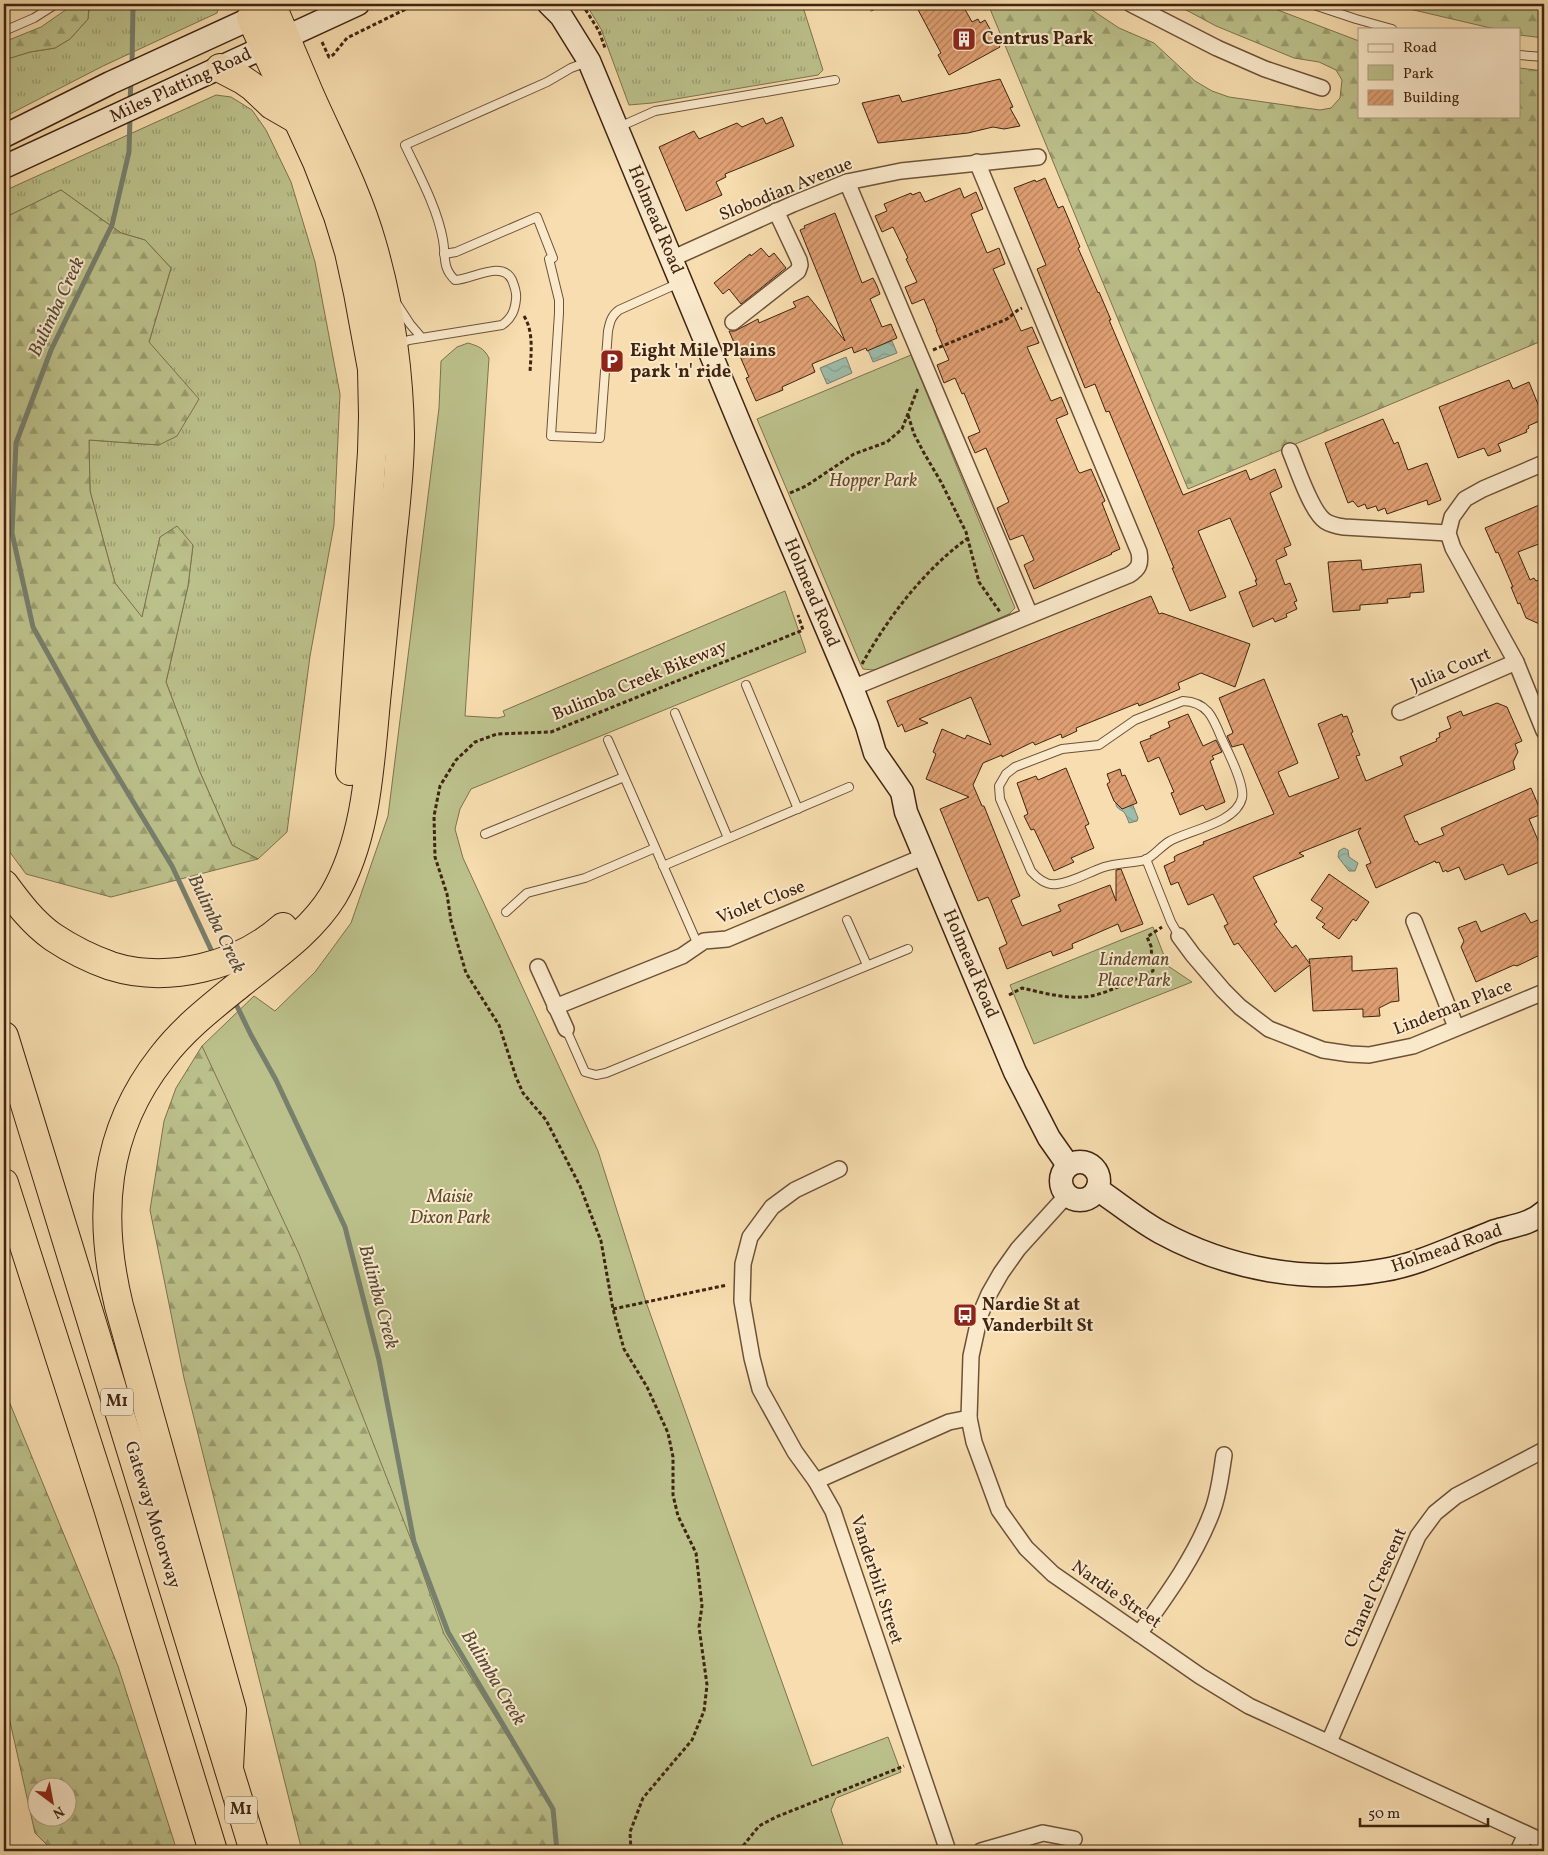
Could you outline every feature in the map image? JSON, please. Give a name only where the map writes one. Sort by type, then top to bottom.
[{"type":"highway","points":[[229,1768],[232,1710],[111,1275],[108,1246],[108,1188],[110,1170],[120,1131],[132,1104],[162,1057],[246,965],[298,936],[317,918],[332,898],[355,848],[361,824],[382,642],[398,488],[400,437],[398,389],[382,357],[358,293],[338,216],[326,183],[298,120],[265,9]]},
{"type":"highway","points":[[275,42],[346,173],[371,240],[384,294],[382,357]]},
{"type":"highway","points":[[220,68],[254,87],[272,104],[298,120]]},
{"type":"highway","points":[[4,884],[36,923],[52,936],[93,959],[113,966],[154,972],[246,965]]},
{"type":"highway","name":"Gateway Motorway","points":[[4,1036],[254,1851]]},
{"type":"highway","name":"M1","points":[[4,1183],[108,1508],[213,1851]]},
{"type":"street","name":"Miles Platting Road","points":[[4,167],[358,4]]},
{"type":"street","points":[[1131,4],[1217,48],[1265,69],[1322,88]]},
{"type":"street","name":"Holmead Road","points":[[557,8],[589,62],[681,282],[855,678],[875,753],[902,792],[906,812],[1015,1072],[1049,1138],[1068,1166]]},
{"type":"street","name":"Miles Platting Road","points":[[4,136],[265,9]]},
{"type":"street","name":"Slobodian Avenue","points":[[672,259],[776,211],[847,182],[901,171],[1038,156]]},
{"type":"street","points":[[855,678],[1007,625],[1129,575],[1136,570],[1141,562],[1139,552],[977,162]]},
{"type":"street","points":[[847,182],[1030,615]]},
{"type":"street","points":[[733,322],[798,271],[799,260],[776,211]]},
{"type":"street","points":[[1290,451],[1314,507],[1324,520],[1344,527],[1448,534]]},
{"type":"street","points":[[1544,463],[1482,489],[1465,499],[1452,517],[1448,534],[1516,662],[1544,731]]},
{"type":"street","name":"Julia Court","points":[[1400,712],[1516,662]]},
{"type":"street","name":"Violet Close","points":[[555,1007],[682,956],[704,941],[727,939],[754,929],[925,856]]},
{"type":"street","points":[[1414,921],[1456,1027]]},
{"type":"street","name":"Lindeman Place","points":[[1179,936],[1223,990],[1253,1018],[1269,1029],[1323,1050],[1350,1054],[1369,1054],[1413,1046],[1544,992]]},
{"type":"street","points":[[538,967],[566,1028]]},
{"type":"street","points":[[1079,1161],[1090,1164],[1096,1170],[1099,1177],[1097,1189],[1093,1195],[1083,1200],[1073,1199],[1067,1195],[1062,1189],[1060,1182],[1063,1171],[1068,1166],[1079,1161]]},
{"type":"street","name":"Vanderbilt Street","points":[[839,1170],[795,1190],[772,1207],[750,1237],[743,1264],[742,1301],[752,1358],[760,1389],[791,1446],[816,1481],[833,1511],[916,1762],[948,1851]]},
{"type":"street","name":"Holmead Road","points":[[1097,1189],[1140,1219],[1191,1248],[1236,1263],[1263,1269],[1320,1276],[1352,1275],[1414,1263],[1492,1232],[1526,1223],[1544,1212]]},
{"type":"street","name":"Nardie Street","points":[[1067,1195],[1018,1249],[1001,1272],[980,1315],[971,1356],[969,1418],[981,1464],[999,1510],[1026,1548],[1053,1574],[1200,1676],[1249,1706],[1544,1842]]},
{"type":"street","points":[[816,1481],[949,1422],[969,1418]]},
{"type":"street","name":"Chanel Crescent","points":[[1329,1742],[1418,1536],[1436,1513],[1456,1496],[1544,1450]]},
{"type":"street","points":[[1139,1634],[1180,1576],[1197,1545],[1213,1510],[1224,1455]]},
{"type":"street","points":[[981,1851],[1043,1833],[1074,1839]]},
{"type":"street","points":[[1518,1851],[1526,1834]]},
{"type":"lane","points":[[4,31],[34,18],[56,4]]},
{"type":"lane","points":[[1311,4],[1388,28]]},
{"type":"lane","points":[[1520,55],[1544,58]]},
{"type":"lane","points":[[382,357],[409,340],[493,327],[509,320],[514,311],[516,294],[511,276],[504,271],[491,270],[463,280],[455,280],[445,268],[443,240],[434,212],[405,145],[547,82],[571,68],[589,62]]},
{"type":"lane","points":[[617,128],[655,111],[835,80]]},
{"type":"lane","points":[[444,254],[456,252],[537,217],[551,258],[559,300],[551,436],[600,438],[610,320],[619,310],[681,282]]},
{"type":"lane","points":[[384,294],[395,299],[410,324],[422,338]]},
{"type":"lane","points":[[746,685],[798,809]]},
{"type":"lane","points":[[1183,701],[1192,701],[1209,711],[1219,730],[1241,784],[1242,798],[1238,807],[1227,817],[1169,842],[1146,859],[1104,867],[1057,884],[1047,883],[1031,871],[1000,798],[999,786],[1006,774],[1015,767],[1062,750],[1099,745],[1135,720],[1183,701]]},
{"type":"lane","points":[[675,714],[728,838]]},
{"type":"lane","points":[[608,740],[698,945]]},
{"type":"lane","points":[[484,834],[624,777]]},
{"type":"lane","points":[[663,866],[849,787]]},
{"type":"lane","points":[[506,912],[527,894],[585,878],[656,848]]},
{"type":"lane","points":[[1146,859],[1171,922],[1179,936]]},
{"type":"lane","points":[[847,920],[867,966]]},
{"type":"lane","points":[[566,1028],[585,1072],[596,1075],[615,1069],[908,948]]},
{"type":"path","points":[[325,48],[329,56],[333,55],[347,38],[416,4]]},
{"type":"path","points":[[870,4],[872,11]]},
{"type":"path","points":[[785,495],[806,486],[854,454],[888,442],[902,429],[921,379],[927,352],[1007,319],[1018,310],[1036,303]]},
{"type":"path","points":[[522,314],[529,323],[530,372]]},
{"type":"path","points":[[908,415],[914,434],[942,482],[968,538],[979,582],[994,602],[1007,625]]},
{"type":"path","points":[[855,678],[892,617],[925,576],[952,550],[968,538]]},
{"type":"path","name":"Bulimba Creek Bikeway","points":[[631,1851],[630,1832],[643,1798],[692,1740],[704,1712],[707,1686],[699,1627],[702,1606],[700,1574],[696,1553],[678,1516],[673,1495],[673,1457],[668,1433],[647,1387],[624,1349],[613,1309],[601,1241],[580,1186],[546,1120],[523,1093],[499,1025],[485,1000],[474,987],[463,965],[451,921],[447,894],[435,857],[434,816],[440,786],[456,760],[475,742],[497,734],[551,732],[803,630]]},
{"type":"path","points":[[1010,995],[1022,988],[1063,997],[1092,996],[1136,979],[1153,971],[1151,946],[1147,937],[1171,922]]},
{"type":"path","points":[[613,1309],[742,1283]]},
{"type":"path","points":[[739,1851],[759,1826],[776,1816],[916,1762]]},
{"type":"green space","points":[[74,4],[89,4],[88,19],[70,39],[55,48],[30,52],[4,60],[4,42],[41,27]]},
{"type":"green space","points":[[95,4],[220,4],[217,13],[103,66],[4,117],[4,60],[30,52],[55,48],[70,39],[88,19],[89,9]]},
{"type":"green space","points":[[586,4],[802,4],[823,70],[818,75],[652,103],[629,105],[601,29]]},
{"type":"green space","points":[[988,4],[1083,4],[1119,28],[1154,43],[1195,81],[1212,91],[1229,97],[1320,110],[1331,108],[1340,98],[1342,80],[1336,70],[1319,62],[1294,58],[1216,26],[1175,4],[1262,4],[1358,41],[1358,118],[1520,118],[1520,68],[1544,71],[1544,340],[1188,489]]},
{"type":"green space","points":[[1388,4],[1544,4],[1544,38],[1520,35],[1520,28],[1491,28]]},
{"type":"green space","points":[[216,95],[231,97],[252,110],[266,130],[291,182],[315,262],[340,394],[334,525],[310,656],[287,832],[258,859],[232,845],[199,770],[166,682],[188,586],[193,545],[160,537],[142,618],[115,583],[90,491],[89,440],[159,445],[149,342],[171,268],[145,240],[121,233],[61,190],[4,218],[4,191]]},
{"type":"green space","points":[[61,190],[121,233],[145,240],[171,268],[149,342],[199,399],[177,436],[159,445],[89,440],[90,491],[115,583],[142,617],[160,537],[177,526],[193,545],[188,586],[166,682],[199,770],[232,845],[258,859],[111,897],[26,874],[6,847],[4,840],[4,218]]},
{"type":"green space","name":"Maisie Dixon Park","points":[[468,343],[480,348],[489,358],[465,716],[498,718],[505,716],[503,711],[785,591],[806,652],[471,789],[460,809],[455,829],[463,858],[598,1151],[646,1302],[812,1766],[888,1737],[901,1772],[836,1798],[831,1810],[845,1851],[557,1851],[553,1809],[444,1634],[412,1542],[299,1254],[202,1046],[254,996],[275,1011],[315,972],[351,923],[388,816],[439,408],[441,361],[457,347]]},
{"type":"green space","name":"Hopper Park","points":[[911,355],[1015,608],[1009,614],[883,668],[874,670],[863,669],[757,419]]},
{"type":"green space","name":"Lindeman Place Park","points":[[1153,927],[1168,966],[1192,982],[1034,1044],[1010,985]]},
{"type":"green space","points":[[202,1046],[284,1135],[553,1809],[557,1851],[302,1851],[184,1378],[150,1210],[164,1121],[176,1088]]},
{"type":"green space","points":[[4,1389],[118,1666],[177,1851],[53,1851],[35,1833],[34,1828],[78,1828],[78,1778],[28,1778],[28,1802],[4,1695]]},
{"type":"water","points":[[892,341],[897,353],[873,362],[868,350]]},
{"type":"water","points":[[846,357],[852,373],[827,384],[820,368]]},
{"type":"water","points":[[1128,793],[1138,818],[1137,821],[1129,823],[1124,812],[1117,808],[1116,805],[1116,800]]},
{"type":"water","points":[[1344,848],[1348,850],[1349,857],[1358,863],[1355,871],[1349,871],[1338,857],[1339,851]]},
{"type":"building","name":"Centrus Park","points":[[915,4],[962,4],[972,22],[978,19],[980,23],[985,20],[1000,47],[949,75],[938,55],[941,53]]},
{"type":"building","points":[[1000,79],[1013,107],[1010,108],[1020,126],[1004,129],[993,127],[968,133],[878,143],[862,103],[899,95],[902,102]]},
{"type":"building","points":[[782,117],[794,146],[725,174],[726,177],[716,182],[722,195],[686,211],[659,147],[694,131],[699,139],[737,123],[742,127],[763,118],[766,124]]},
{"type":"building","points":[[1045,178],[1058,208],[1063,206],[1080,247],[1078,248],[1111,320],[1109,320],[1183,495],[1246,470],[1250,480],[1275,469],[1282,487],[1270,493],[1291,545],[1284,548],[1287,555],[1276,560],[1285,585],[1290,583],[1297,601],[1294,602],[1297,609],[1286,614],[1287,617],[1275,622],[1273,618],[1253,627],[1239,592],[1257,585],[1255,580],[1257,580],[1230,518],[1198,531],[1226,597],[1190,611],[1109,411],[1106,412],[1095,384],[1085,388],[1037,269],[1046,265],[1014,188]]},
{"type":"building","points":[[960,188],[964,198],[976,192],[983,209],[971,214],[987,253],[999,248],[1005,264],[993,269],[1021,331],[1032,327],[1039,343],[1027,347],[1051,401],[1061,397],[1068,414],[1056,419],[1078,471],[1080,473],[1091,469],[1105,501],[1102,503],[1120,549],[1034,589],[1024,565],[1034,560],[1023,535],[1010,540],[997,508],[1009,502],[986,448],[975,453],[968,437],[980,432],[964,393],[962,394],[955,378],[944,383],[937,365],[949,360],[924,299],[912,304],[905,287],[917,282],[906,259],[908,258],[893,227],[882,232],[875,216],[887,211],[884,204],[911,193],[912,195],[920,192],[925,202]]},
{"type":"building","points":[[835,213],[862,283],[873,278],[877,286],[880,294],[870,299],[882,327],[891,324],[897,338],[867,351],[866,348],[854,353],[852,347],[812,364],[815,372],[782,387],[783,390],[756,401],[746,378],[749,377],[729,331],[735,331],[758,319],[759,323],[796,307],[793,302],[808,296],[845,341],[800,230],[805,228],[804,226]]},
{"type":"building","points":[[761,248],[769,257],[774,253],[786,268],[741,304],[729,289],[723,294],[714,283],[750,254],[751,256]]},
{"type":"building","points":[[1509,380],[1513,389],[1529,382],[1544,419],[1528,426],[1527,432],[1498,444],[1501,451],[1488,456],[1484,448],[1458,458],[1439,407]]},
{"type":"building","points":[[1383,419],[1394,444],[1398,442],[1408,470],[1427,463],[1441,500],[1428,505],[1427,500],[1387,514],[1385,508],[1378,511],[1376,506],[1367,509],[1365,504],[1358,507],[1353,501],[1348,503],[1325,443]]},
{"type":"building","points":[[1544,503],[1544,542],[1518,552],[1530,580],[1534,578],[1536,581],[1544,578],[1544,626],[1526,618],[1520,603],[1518,604],[1498,552],[1496,553],[1485,528]]},
{"type":"building","points":[[1361,560],[1362,570],[1421,564],[1424,592],[1410,593],[1410,597],[1387,599],[1388,603],[1360,605],[1360,610],[1333,612],[1328,562]]},
{"type":"building","points":[[1151,596],[1159,614],[1162,613],[1250,644],[1235,687],[1201,673],[1178,683],[1180,689],[1139,706],[1138,703],[1076,728],[1077,731],[1062,738],[1061,734],[1035,745],[1033,742],[1002,757],[1002,755],[983,763],[973,785],[982,806],[984,806],[1020,896],[1011,900],[1022,926],[1061,911],[1058,905],[1110,885],[1116,901],[1116,870],[1121,869],[1143,924],[1121,932],[1118,924],[1072,944],[1073,948],[1053,956],[1051,951],[1007,969],[999,948],[1007,944],[990,901],[988,897],[978,901],[940,809],[969,797],[926,779],[936,754],[933,752],[942,729],[965,739],[967,735],[991,745],[971,697],[919,719],[928,723],[905,732],[902,724],[898,727],[887,701]]},
{"type":"building","points":[[1264,679],[1298,763],[1278,772],[1289,797],[1339,778],[1318,724],[1342,714],[1343,717],[1347,716],[1353,732],[1351,733],[1360,755],[1356,756],[1366,781],[1403,765],[1400,757],[1437,741],[1436,739],[1440,737],[1439,733],[1451,728],[1447,717],[1461,711],[1463,716],[1497,703],[1507,707],[1522,741],[1515,744],[1518,752],[1513,762],[1515,769],[1404,816],[1415,842],[1417,841],[1419,845],[1444,835],[1441,828],[1531,788],[1542,814],[1529,819],[1540,845],[1544,843],[1544,860],[1508,875],[1503,864],[1465,880],[1459,867],[1443,872],[1439,862],[1436,863],[1435,861],[1376,888],[1366,865],[1371,863],[1358,832],[1361,828],[1299,853],[1304,856],[1253,877],[1277,922],[1274,924],[1292,948],[1296,945],[1310,964],[1309,959],[1352,956],[1352,971],[1397,968],[1399,1001],[1391,1002],[1379,1008],[1380,1016],[1363,1017],[1363,1009],[1313,1011],[1310,965],[1275,992],[1238,943],[1234,945],[1224,926],[1228,924],[1213,894],[1188,905],[1178,882],[1171,885],[1164,866],[1175,861],[1174,857],[1177,855],[1204,844],[1203,842],[1274,814],[1243,744],[1232,747],[1227,736],[1233,733],[1219,698]]},
{"type":"building","points":[[1188,714],[1203,746],[1216,740],[1222,752],[1212,756],[1214,759],[1210,761],[1225,802],[1206,810],[1203,805],[1180,815],[1171,793],[1174,792],[1159,757],[1148,762],[1140,742],[1170,727],[1168,722]]},
{"type":"building","points":[[1066,768],[1089,824],[1085,826],[1094,848],[1071,858],[1074,862],[1054,871],[1034,829],[1031,830],[1024,816],[1028,814],[1017,783],[1036,776],[1038,780]]},
{"type":"building","points":[[1120,769],[1122,776],[1125,775],[1137,803],[1122,809],[1114,801],[1107,784],[1110,782],[1107,774]]},
{"type":"building","points":[[1329,874],[1369,902],[1356,921],[1353,919],[1339,939],[1322,927],[1325,924],[1316,918],[1323,908],[1311,900]]},
{"type":"building","points":[[1525,913],[1531,923],[1540,919],[1544,930],[1544,953],[1476,982],[1461,947],[1464,941],[1458,928],[1476,921],[1481,932]]},
{"type":"waterway","name":"Bulimba Creek","points":[[132,66],[133,4]]},
{"type":"waterway","name":"Bulimba Creek","points":[[130,103],[131,79]]},
{"type":"waterway","name":"Bulimba Creek","points":[[130,117],[129,152],[112,225],[51,350],[16,443],[12,533],[33,627],[97,742],[172,866],[214,956]]},
{"type":"waterway","name":"Bulimba Creek","points":[[234,1000],[276,1080],[345,1227],[379,1360],[414,1542],[448,1632],[553,1809],[557,1851]]},
{"type":"place","name":"Centrus Park","points":[[964,39]]},
{"type":"place","name":"Eight Mile Plains park 'n' ride","points":[[612,361]]},
{"type":"place","name":"Nardie St at Vanderbilt St","points":[[965,1315]]}]
